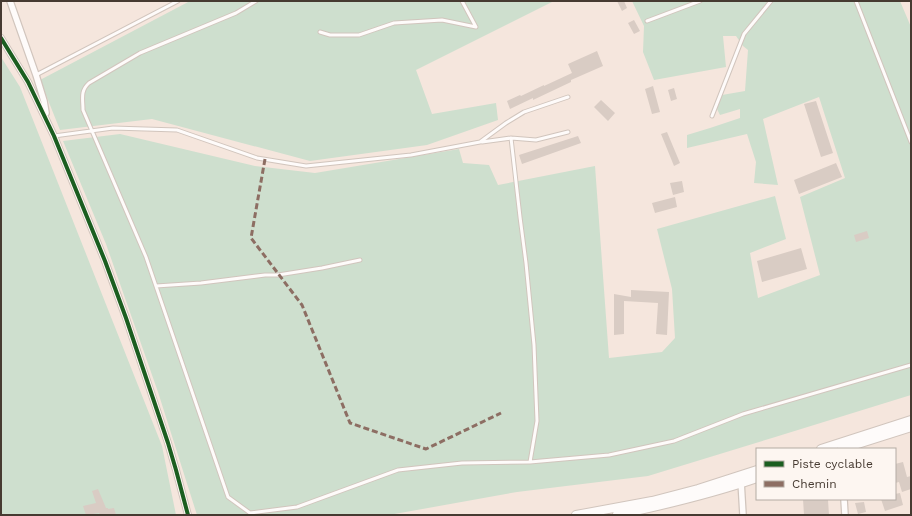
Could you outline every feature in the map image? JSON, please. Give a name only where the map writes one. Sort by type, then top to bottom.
[{"type":"main road","points":[[825,448],[911,420]]},
{"type":"main road","points":[[845,448],[911,427]]},
{"type":"main road","points":[[617,515],[659,506],[741,479],[756,471]]},
{"type":"main road","points":[[576,515],[652,501],[741,479],[756,478]]},
{"type":"street","points":[[10,1],[36,75],[44,101],[47,121]]},
{"type":"street","points":[[1,38],[28,82],[54,136],[105,261],[168,443],[188,515]]},
{"type":"street","points":[[741,479],[743,515]]},
{"type":"street","points":[[844,500],[845,515]]},
{"type":"lane","points":[[36,75],[178,1]]},
{"type":"lane","points":[[256,1],[236,13],[140,53],[89,83],[84,87],[82,92],[83,110],[146,257],[228,497],[250,513],[297,507],[398,470],[462,463],[530,462],[609,456],[674,441],[743,414],[911,365]]},
{"type":"lane","points":[[320,32],[330,35],[359,35],[394,23],[442,20],[476,27],[462,1]]},
{"type":"lane","points":[[647,21],[700,1]]},
{"type":"lane","points":[[712,116],[744,34],[771,1]]},
{"type":"lane","points":[[856,1],[911,142]]},
{"type":"lane","points":[[480,142],[524,112],[568,97]]},
{"type":"lane","points":[[54,136],[113,128],[177,130],[257,158],[306,166],[411,155],[480,142],[511,138],[536,140],[568,132]]},
{"type":"lane","points":[[511,138],[534,345],[536,421],[530,462]]},
{"type":"lane","points":[[156,286],[278,275],[360,260]]},
{"type":"green space","points":[[190,1],[552,2],[416,70],[432,114],[496,103],[498,120],[427,145],[310,161],[152,119],[60,130],[40,80]]},
{"type":"green space","points":[[632,1],[900,1],[911,27],[911,395],[648,476],[517,492],[389,515],[197,515],[158,392],[106,244],[63,141],[120,134],[255,166],[315,173],[459,149],[463,163],[489,165],[498,185],[595,166],[609,358],[662,352],[675,338],[672,289],[657,229],[775,196],[786,239],[750,253],[758,298],[820,275],[800,197],[845,178],[819,97],[763,119],[778,185],[754,183],[756,162],[747,134],[687,148],[687,135],[740,118],[740,109],[720,115],[717,109],[722,95],[745,91],[748,50],[736,36],[723,36],[726,67],[654,80],[643,52],[644,26]]},
{"type":"green space","points":[[1,57],[20,87],[162,446],[176,515],[1,515]]},
{"type":"building","points":[[617,1],[624,1],[627,8],[622,11]]},
{"type":"building","points":[[634,20],[640,31],[634,34],[628,23]]},
{"type":"building","points":[[597,51],[603,66],[571,80],[571,82],[533,100],[533,98],[510,109],[507,101],[572,73],[568,64]]},
{"type":"building","points":[[653,86],[660,112],[652,114],[645,89]]},
{"type":"building","points":[[674,88],[677,99],[671,101],[668,90]]},
{"type":"building","points":[[601,100],[615,113],[608,121],[594,107]]},
{"type":"building","points":[[816,101],[833,153],[821,157],[804,104]]},
{"type":"building","points":[[667,132],[680,163],[674,166],[661,134]]},
{"type":"building","points":[[578,136],[581,143],[522,164],[519,155]]},
{"type":"building","points":[[836,163],[842,177],[799,194],[794,180]]},
{"type":"building","points":[[682,181],[684,192],[673,195],[670,183]]},
{"type":"building","points":[[675,197],[677,207],[655,213],[652,203]]},
{"type":"building","points":[[867,231],[869,238],[856,242],[854,235]]},
{"type":"building","points":[[801,248],[807,269],[762,282],[757,261]]},
{"type":"building","points":[[631,290],[669,292],[667,335],[656,334],[658,303],[624,301],[624,334],[614,335],[614,294],[631,297]]},
{"type":"building","points":[[903,462],[907,477],[911,476],[911,489],[902,492],[899,482],[896,483],[896,464]]},
{"type":"building","points":[[98,489],[106,508],[114,508],[116,515],[100,515],[99,513],[86,515],[83,506],[96,503],[92,491]]},
{"type":"building","points":[[900,493],[903,505],[885,511],[881,500],[896,500],[896,494]]},
{"type":"building","points":[[803,500],[828,500],[829,515],[804,515]]},
{"type":"building","points":[[864,502],[866,512],[858,514],[855,503]]},
{"type":"marked path","points":[[265,159],[251,238],[302,305],[350,423],[426,449],[501,413]]},
{"type":"cycle path","points":[[1,38],[28,82],[54,136],[105,261],[168,443],[188,515]]}]
